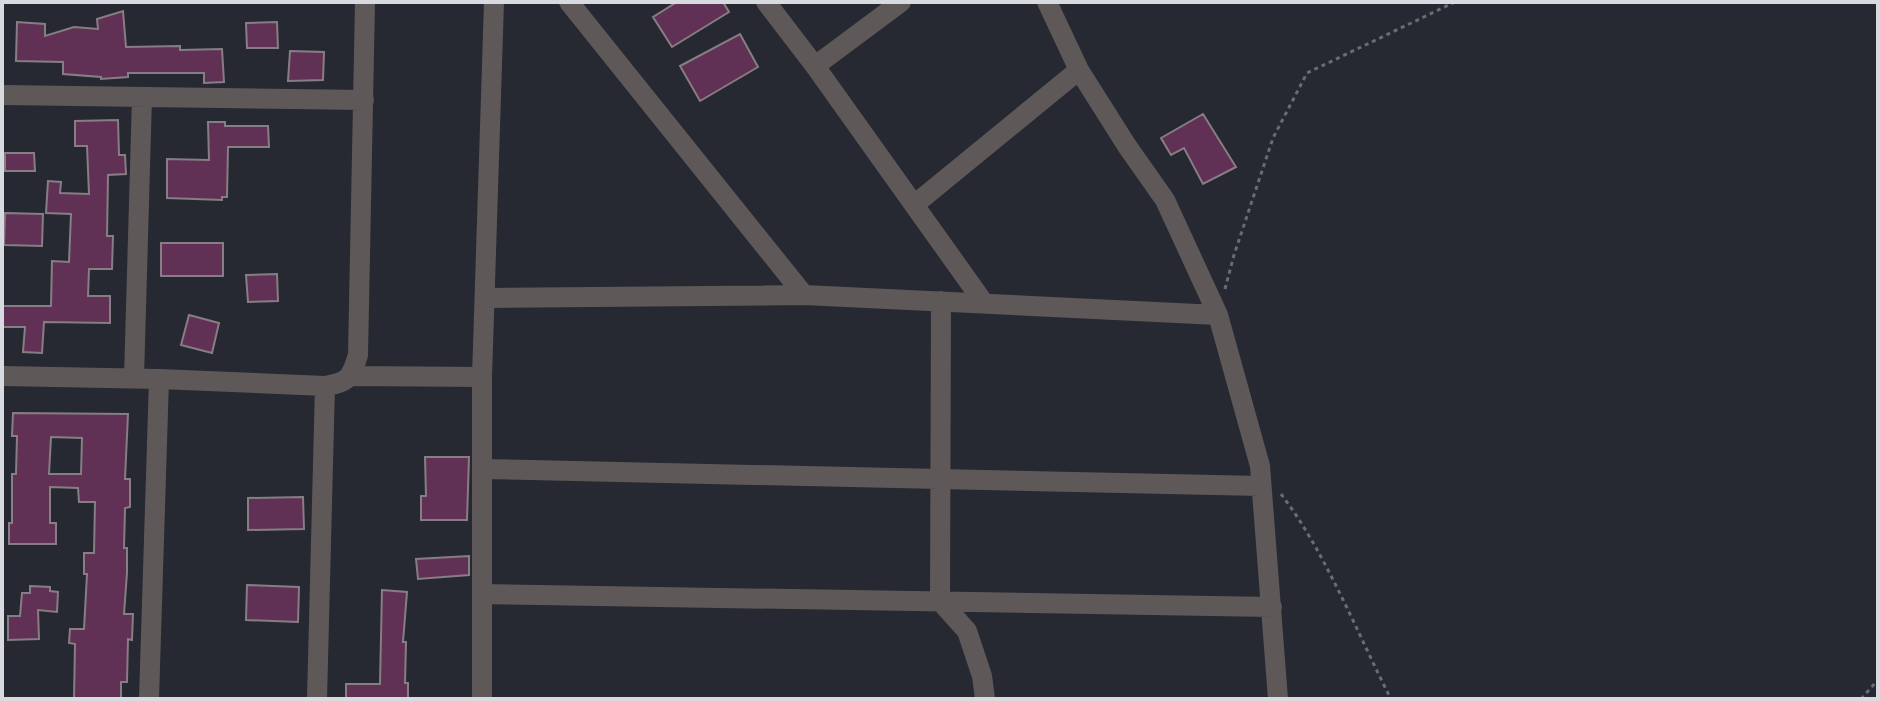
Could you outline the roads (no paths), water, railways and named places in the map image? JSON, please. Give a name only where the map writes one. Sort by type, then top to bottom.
[{"type":"street","points":[[352,376],[358,355],[365,2]]},
{"type":"street","points":[[482,699],[482,377],[494,2]]},
{"type":"street","points":[[569,2],[804,295]]},
{"type":"street","points":[[766,2],[984,303]]},
{"type":"street","points":[[815,66],[901,2]]},
{"type":"street","points":[[1047,2],[1079,70],[1165,200],[1218,315],[1260,476],[1278,699]]},
{"type":"street","points":[[914,205],[1079,70]]},
{"type":"street","points":[[2,95],[364,100]]},
{"type":"street","points":[[134,378],[142,97]]},
{"type":"street","points":[[485,298],[804,295],[1218,315]]},
{"type":"street","points":[[941,301],[938,479],[940,601],[967,631],[982,676],[985,699]]},
{"type":"street","points":[[2,376],[325,386],[352,376],[482,377]]},
{"type":"street","points":[[149,699],[159,379]]},
{"type":"street","points":[[317,699],[325,386]]},
{"type":"street","points":[[482,469],[938,479],[1260,476]]},
{"type":"street","points":[[482,594],[1272,607]]}]
